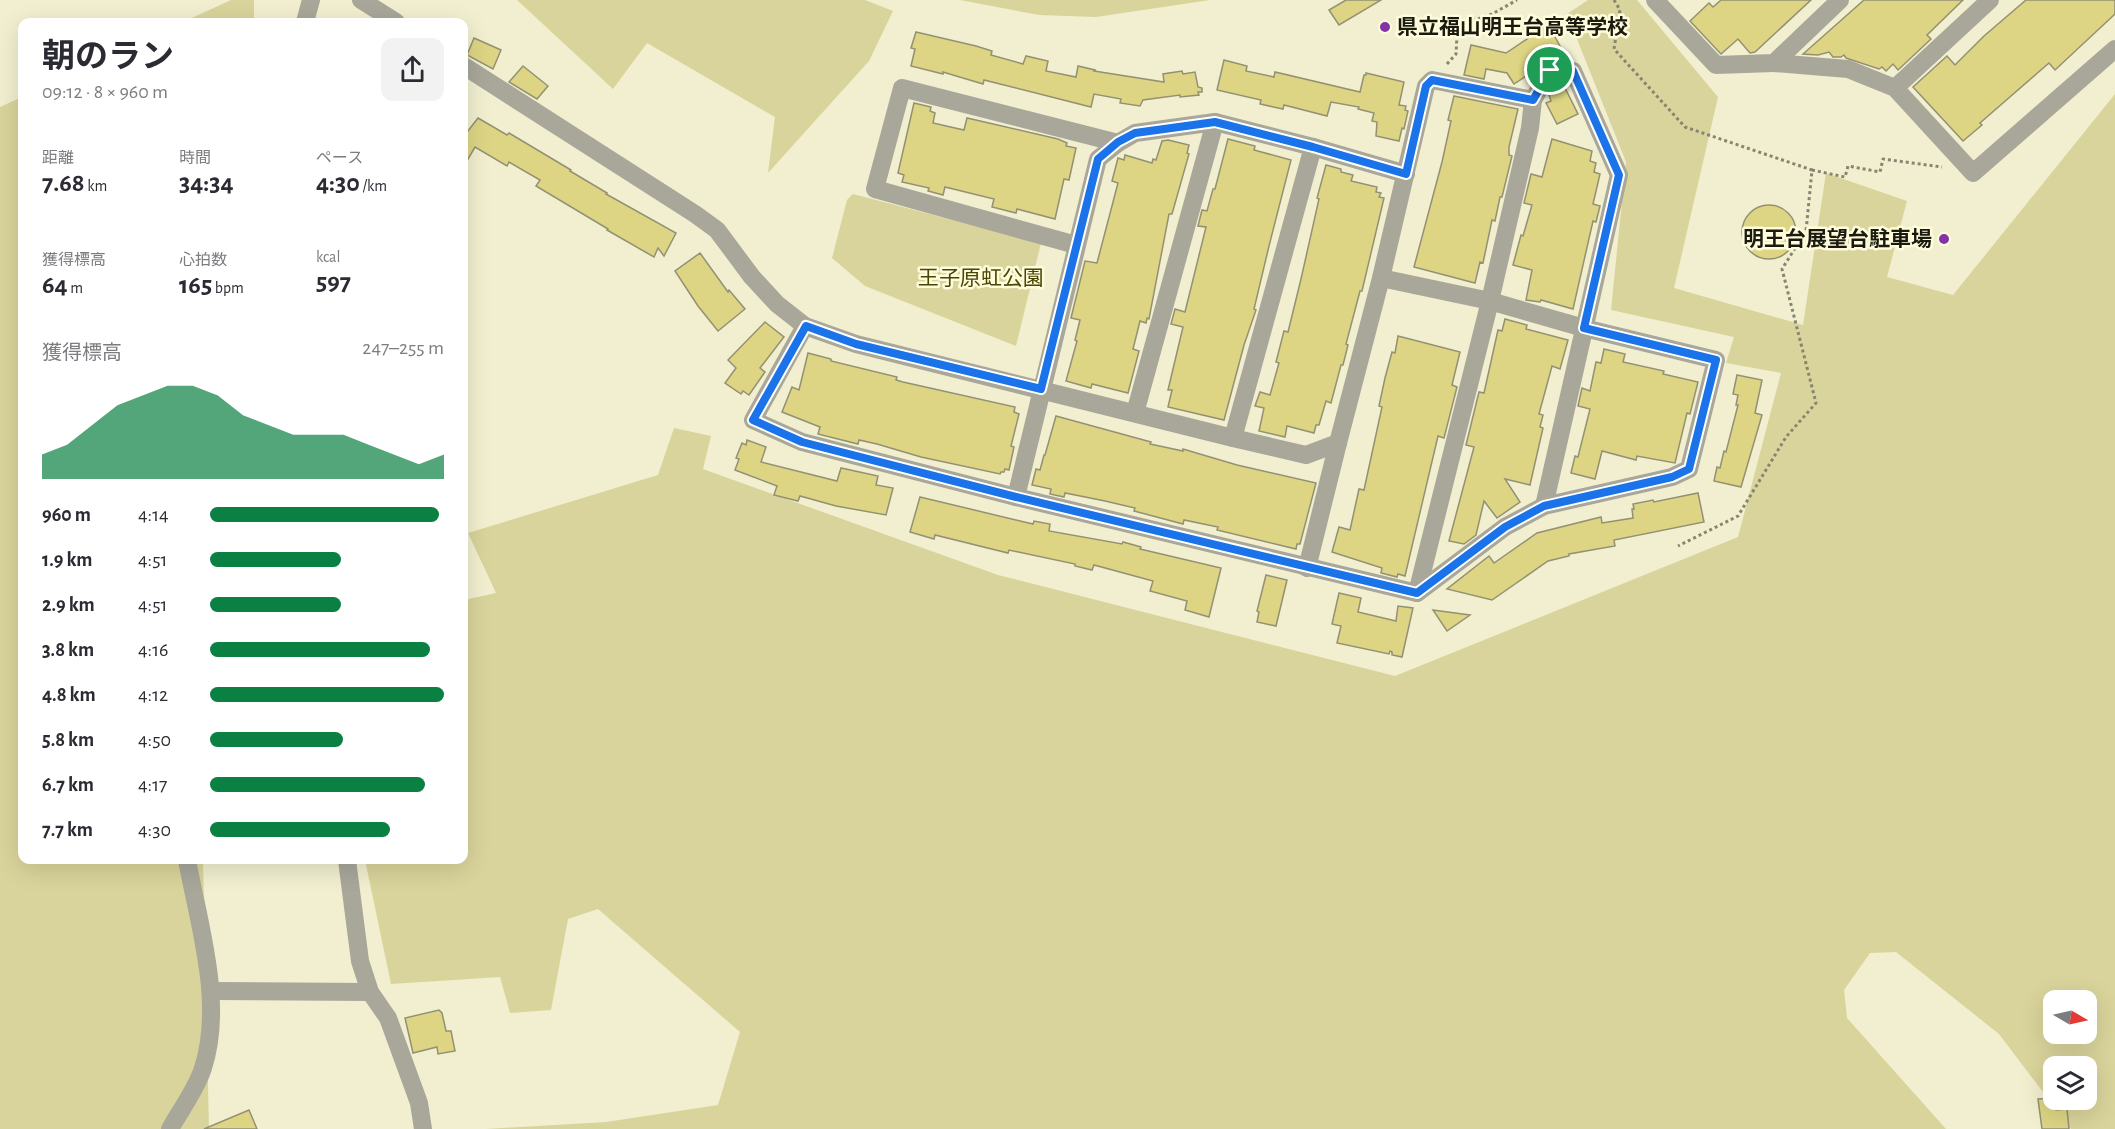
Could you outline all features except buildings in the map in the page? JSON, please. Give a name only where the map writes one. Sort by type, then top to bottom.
[{"type":"street","points":[[306,18],[311,0]]},
{"type":"street","points":[[361,0],[390,18]]},
{"type":"street","points":[[1774,63],[1840,0]]},
{"type":"street","points":[[1895,88],[1990,0]]},
{"type":"street","points":[[1666,4],[1716,65],[1774,63],[1848,69],[1895,88],[1973,173],[2115,49]]},
{"type":"street","points":[[468,69],[717,230],[752,277],[777,304],[806,326],[856,344],[1233,438],[1306,454],[1338,443]]},
{"type":"street","points":[[1417,593],[1490,302],[1530,128],[1533,100],[1550,70],[1573,71],[1619,175],[1544,506]]},
{"type":"street","points":[[1307,568],[1381,278],[1426,86],[1432,80],[1533,100]]},
{"type":"street","points":[[1076,246],[875,189],[902,88],[1118,142]]},
{"type":"street","points":[[1016,497],[1098,159],[1118,142],[1135,133],[1215,122],[1406,174]]},
{"type":"street","points":[[1135,413],[1215,122]]},
{"type":"street","points":[[1233,438],[1313,147]]},
{"type":"street","points":[[806,326],[753,420],[802,442],[1016,497],[1417,593],[1505,527],[1544,506],[1672,477],[1689,469],[1716,360],[1584,328],[1490,302],[1381,278]]},
{"type":"street","points":[[170,1129],[203,1070],[210,1037],[212,991],[188,864]]},
{"type":"street","points":[[347,864],[360,961],[370,992],[388,1018],[419,1103],[423,1129]]},
{"type":"street","points":[[212,991],[370,992]]},
{"type":"path","points":[[1432,80],[1456,54],[1457,36],[1466,23],[1492,14],[1517,0]]},
{"type":"path","points":[[1614,0],[1620,10],[1614,49],[1685,127],[1812,170],[1845,177],[1848,166],[1880,172],[1883,159],[1951,169]]},
{"type":"path","points":[[1678,546],[1738,516],[1786,437],[1816,403],[1782,269],[1806,231],[1812,170]]},
{"type":"green space","points":[[231,0],[254,0],[254,18],[192,18]]},
{"type":"green space","points":[[517,0],[865,0],[893,11],[869,61],[768,173],[775,117],[647,43],[613,89]]},
{"type":"green space","points":[[960,0],[1210,0],[1096,17],[1039,15]]},
{"type":"green space","points":[[1588,0],[1637,0],[1718,97],[1674,288],[1803,325],[1826,173],[1907,201],[1887,277],[1953,295],[2115,94],[2115,1129],[2071,1129],[2057,1110],[2097,1110],[2097,1056],[2043,1056],[2043,1092],[1999,1034],[1896,952],[1870,953],[1844,990],[1847,1018],[1946,1129],[486,1129],[606,1122],[718,1105],[740,1032],[598,909],[568,919],[551,1010],[510,1013],[500,977],[391,984],[366,864],[468,864],[468,599],[496,593],[468,533],[658,475],[674,428],[711,436],[703,469],[998,575],[1395,676],[1738,537],[1781,373],[1726,363],[1734,337],[1611,310],[1626,162],[1567,14]]},
{"type":"green space","points":[[18,99],[18,864],[203,864],[209,1129],[0,1129],[0,107]]},
{"type":"green space","name":"王子原虹公園","points":[[853,194],[1041,243],[1016,346],[865,286],[832,258],[847,200]]},
{"type":"place","name":"県立福山明王台高等学校","points":[[1385,27]]},
{"type":"place","name":"明王台展望台駐車場","points":[[1944,239]]},
{"type":"route","points":[[1550,70],[1573,71],[1619,175],[1584,328],[1716,360],[1689,469],[1672,477],[1544,506],[1505,527],[1417,593],[1016,497],[802,442],[753,420],[806,326],[856,344],[1041,389],[1098,159],[1118,142],[1135,133],[1215,122],[1406,174],[1426,86],[1432,80],[1533,100],[1550,70]]}]
